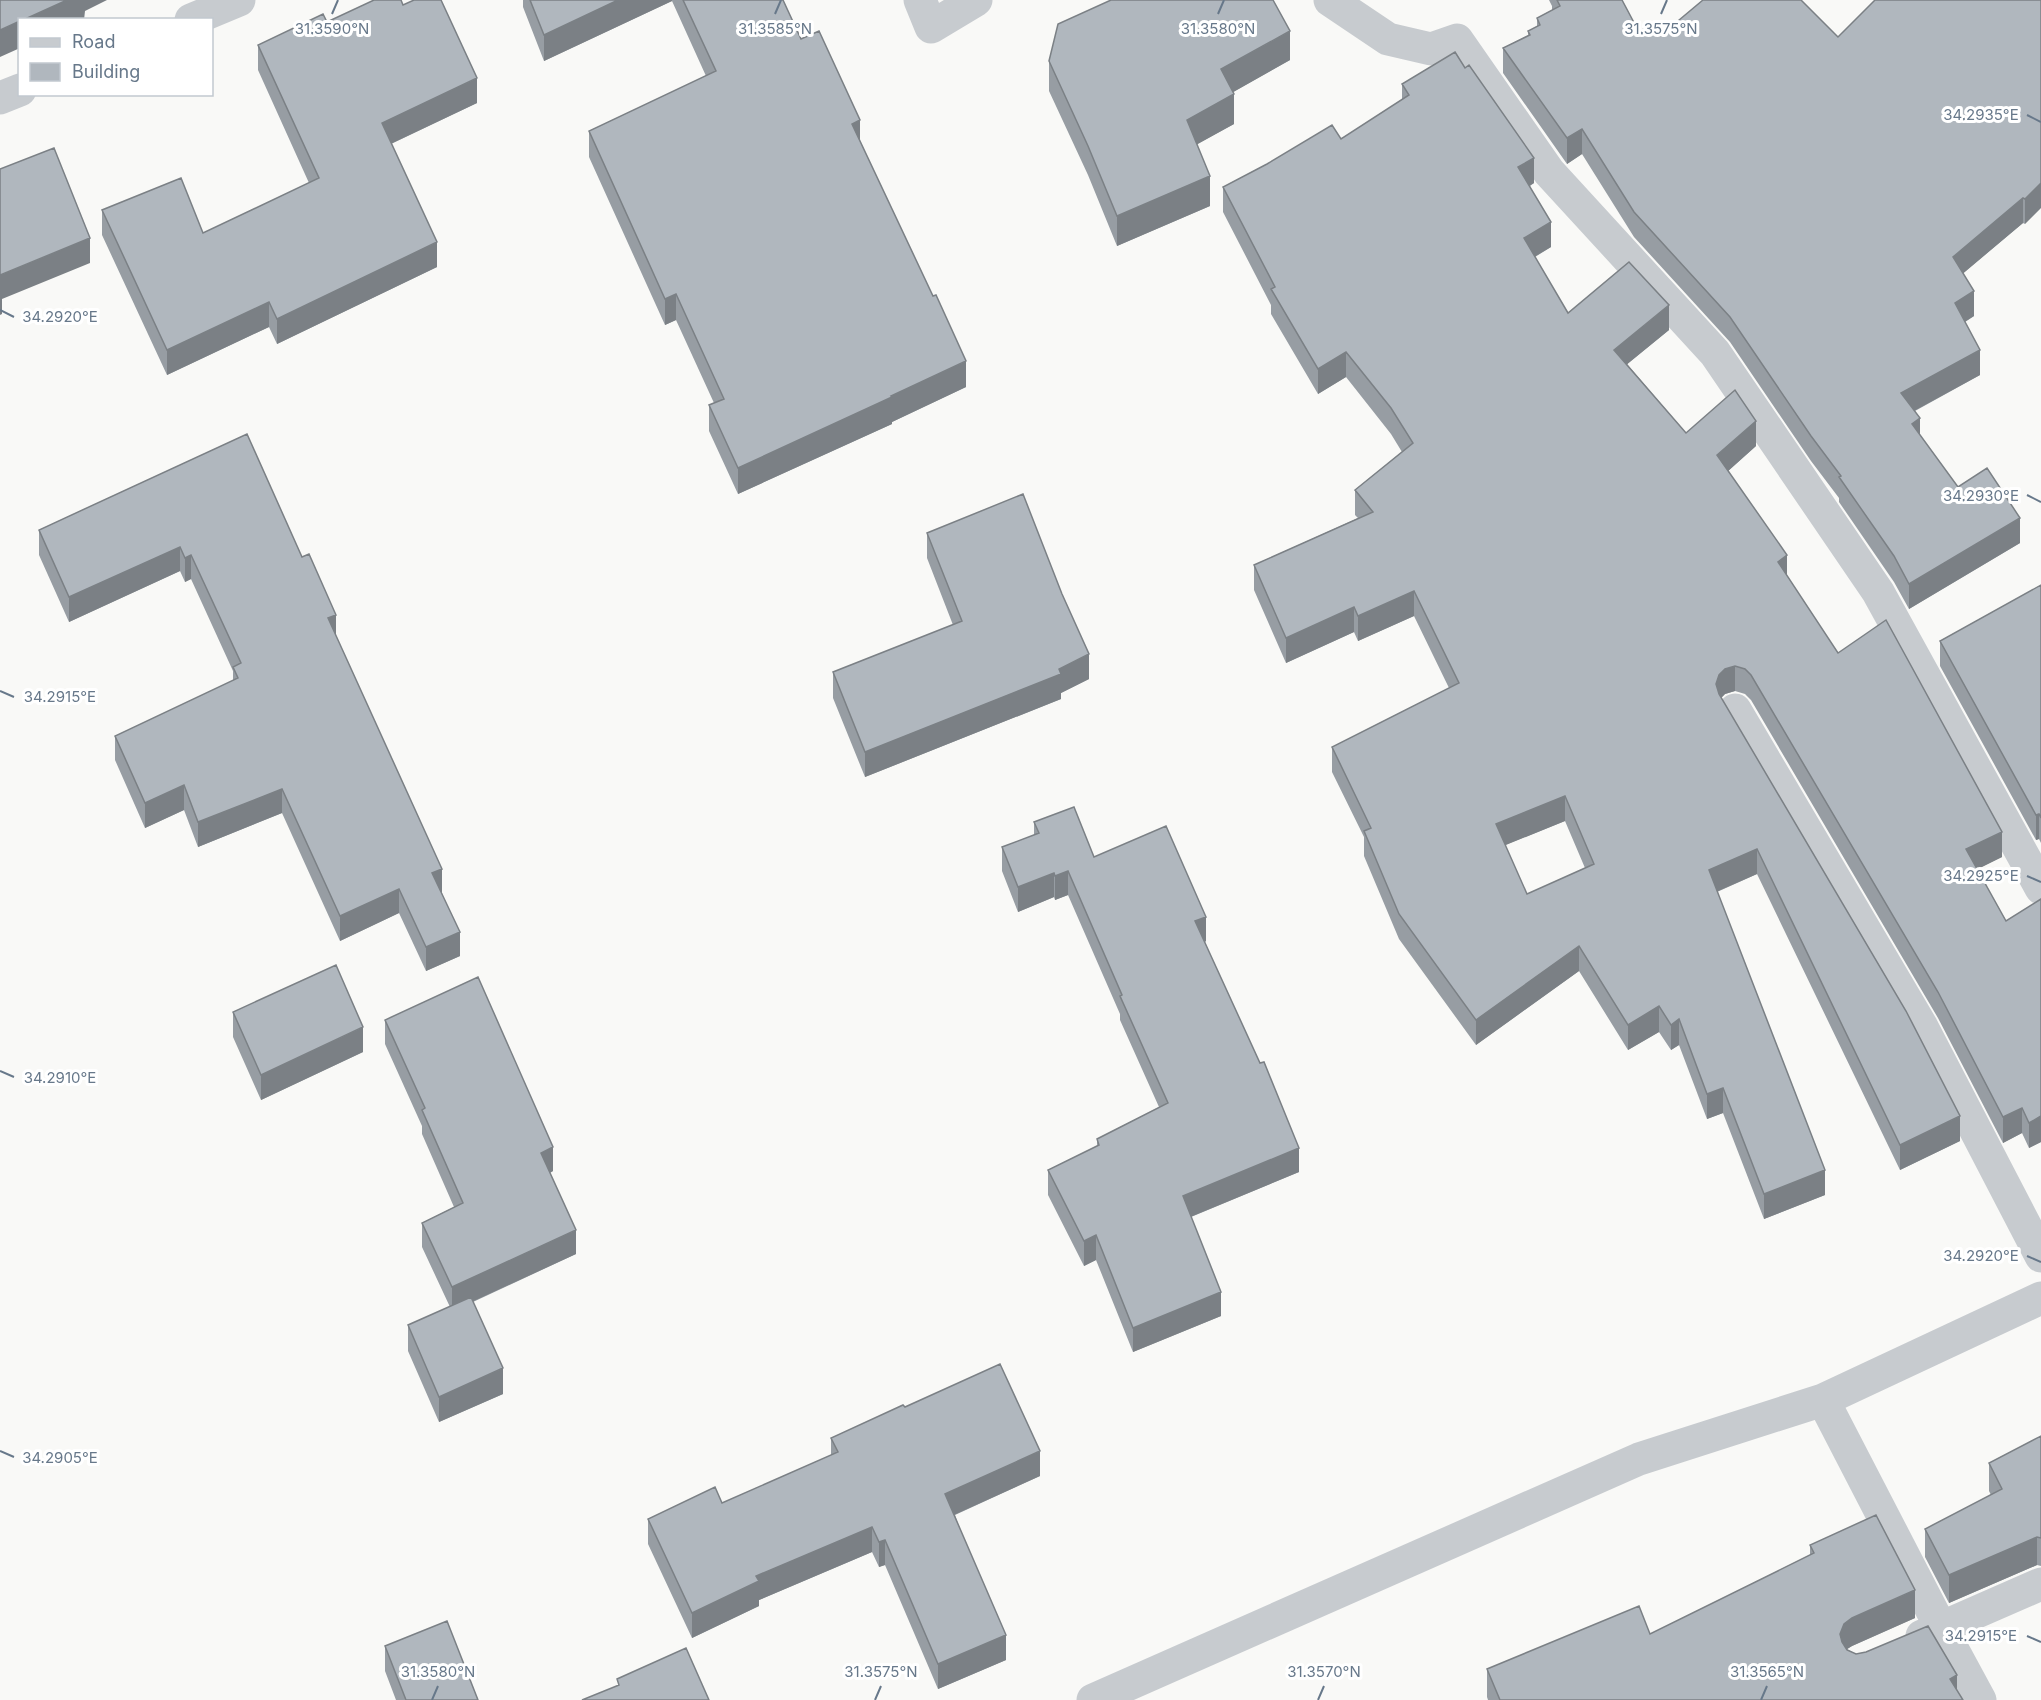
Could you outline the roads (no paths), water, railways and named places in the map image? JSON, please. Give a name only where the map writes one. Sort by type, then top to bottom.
[{"type":"street","points":[[196,18],[238,0]]},
{"type":"street","points":[[926,14],[976,0]]},
{"type":"street","points":[[1330,0],[1388,39],[1431,49],[1457,40],[1549,172],[1715,353],[1878,592],[2041,888]]},
{"type":"street","points":[[0,98],[18,91]]},
{"type":"street","points":[[1735,710],[1922,1027],[2041,1257]]},
{"type":"street","points":[[1093,1700],[1639,1459],[1824,1400],[2041,1298]]},
{"type":"street","points":[[1824,1400],[1980,1700]]},
{"type":"street","points":[[1900,1646],[2041,1584]]}]
